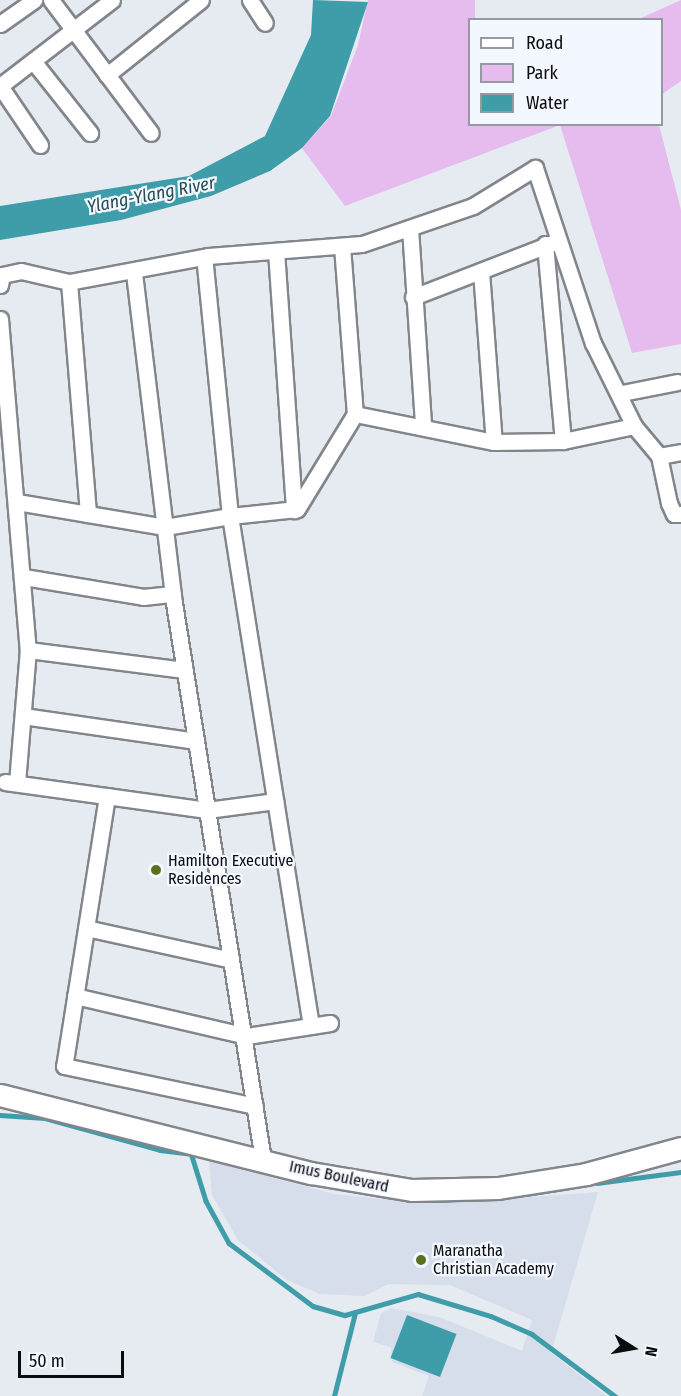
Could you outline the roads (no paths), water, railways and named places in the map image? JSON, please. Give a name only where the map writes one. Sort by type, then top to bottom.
[{"type":"main road","name":"Imus Boulevard","points":[[0,1095],[368,1185],[467,1191],[586,1174],[681,1148]]},
{"type":"street","points":[[0,24],[33,0]]},
{"type":"street","points":[[51,0],[151,133]]},
{"type":"street","points":[[40,145],[0,86],[112,0]]},
{"type":"street","points":[[107,75],[201,0]]},
{"type":"street","points":[[250,0],[265,23]]},
{"type":"street","points":[[33,61],[90,133]]},
{"type":"street","points":[[0,285],[2,275],[21,271],[69,282],[134,273],[204,257],[342,246],[410,228],[473,206],[535,168],[564,243],[593,343],[622,393],[634,426],[659,456],[669,503],[674,514],[681,514]]},
{"type":"street","points":[[410,228],[423,425]]},
{"type":"street","points":[[413,297],[545,244],[564,243]]},
{"type":"street","points":[[545,244],[563,441]]},
{"type":"street","points":[[294,510],[355,414],[342,246]]},
{"type":"street","points":[[276,251],[294,510]]},
{"type":"street","points":[[204,257],[230,516],[311,1026]]},
{"type":"street","points":[[481,271],[494,442]]},
{"type":"street","points":[[134,273],[184,670],[231,960],[246,1036],[263,1160]]},
{"type":"street","points":[[69,282],[88,514]]},
{"type":"street","points":[[0,319],[24,577],[28,650],[23,716],[11,782],[207,810],[275,801]]},
{"type":"street","points":[[622,393],[677,382]]},
{"type":"street","points":[[355,414],[423,425],[494,442],[563,441],[634,426]]},
{"type":"street","points":[[659,456],[681,453]]},
{"type":"street","points":[[17,502],[165,527],[230,516],[294,510]]},
{"type":"street","points":[[24,577],[143,597],[173,594]]},
{"type":"street","points":[[28,650],[184,670]]},
{"type":"street","points":[[23,716],[196,741]]},
{"type":"street","points":[[107,796],[64,1066],[255,1106]]},
{"type":"street","points":[[86,928],[231,960]]},
{"type":"street","points":[[75,996],[246,1036],[330,1023]]},
{"type":"water","name":"Ylang-Ylang River","points":[[313,0],[368,2],[330,116],[302,148],[270,171],[211,196],[121,220],[0,240],[0,206],[189,176],[265,136],[311,35]]},
{"type":"water","points":[[407,1315],[456,1334],[440,1377],[391,1358]]},
{"type":"waterway","points":[[0,1115],[45,1118],[160,1150],[193,1154]]},
{"type":"waterway","points":[[191,1153],[206,1201],[229,1243],[313,1306],[345,1315],[418,1294],[491,1316],[532,1334],[615,1396]]},
{"type":"waterway","points":[[597,1183],[681,1172]]},
{"type":"waterway","points":[[321,1184],[392,1197]]},
{"type":"waterway","points":[[526,1194],[571,1187]]},
{"type":"waterway","points":[[436,1200],[473,1199]]},
{"type":"waterway","points":[[334,1396],[355,1313]]},
{"type":"place","name":"Hamilton Executive Residences","points":[[156,870]]},
{"type":"place","name":"Maranatha Christian Academy","points":[[421,1260]]}]
